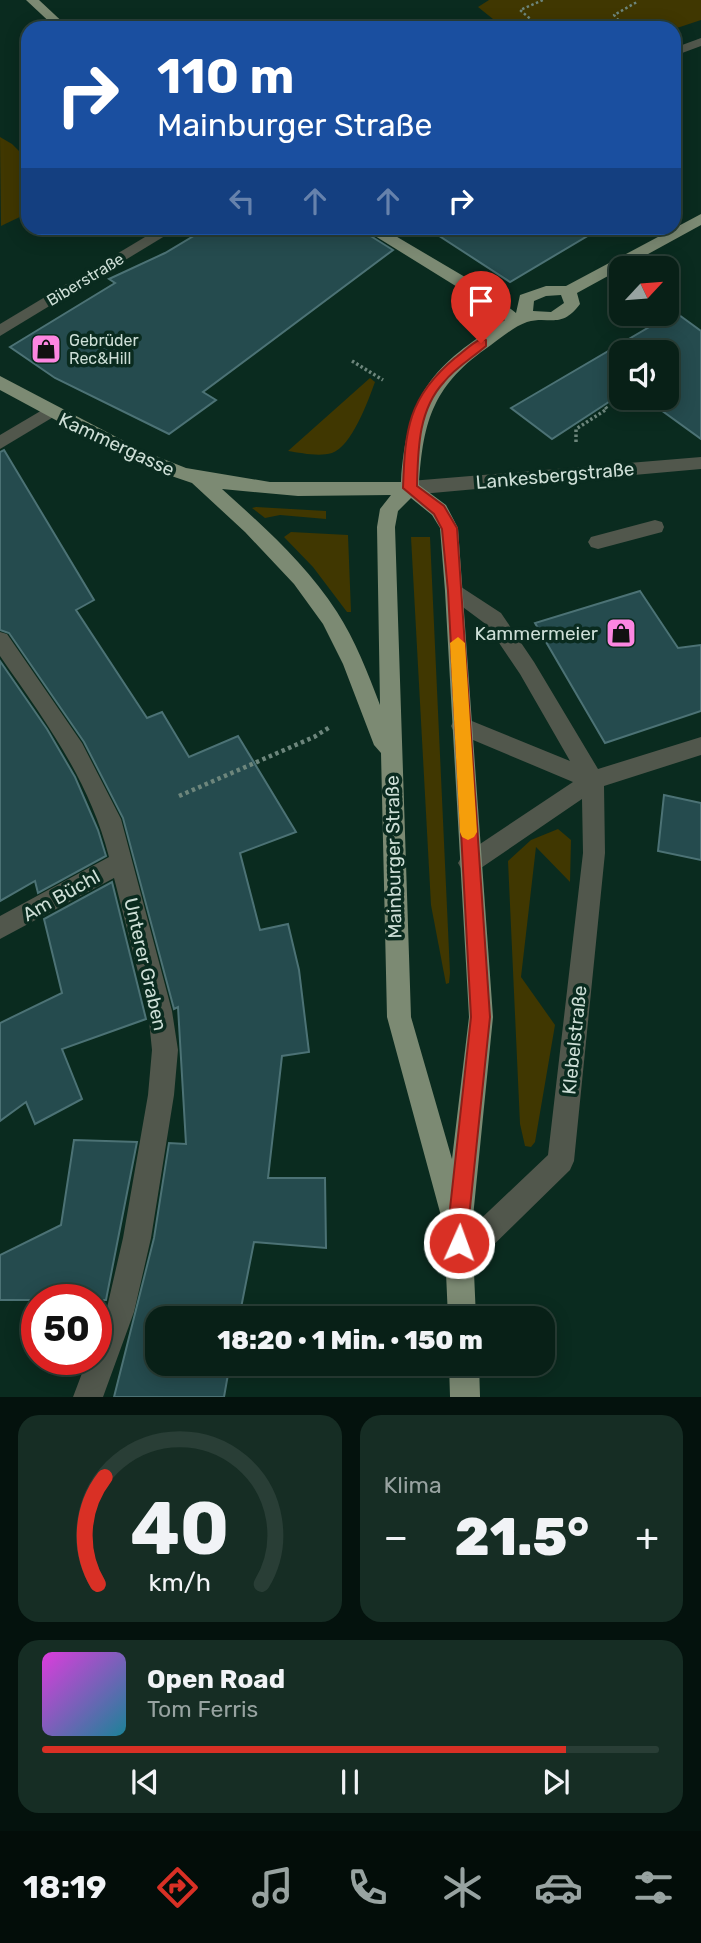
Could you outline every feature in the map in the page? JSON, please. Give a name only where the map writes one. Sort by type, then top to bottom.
[{"type":"main road","points":[[32,0],[55,21]]},
{"type":"main road","points":[[681,230],[701,219]]},
{"type":"main road","points":[[384,235],[521,319]]},
{"type":"main road","points":[[521,319],[526,299],[545,288],[568,291],[671,235]]},
{"type":"main road","points":[[410,488],[411,447],[416,421],[439,379],[481,343],[521,319],[554,316],[572,304],[568,291]]},
{"type":"main road","name":"Kammergasse","points":[[0,382],[49,412],[148,461],[196,477],[272,489],[410,488]]},
{"type":"main road","points":[[196,477],[262,536],[329,617],[352,661],[391,760]]},
{"type":"main road","name":"Mainburger Straße","points":[[458,1227],[399,1017],[386,527],[389,509],[410,488],[439,510],[449,528],[455,591],[481,1017],[458,1227],[462,1306]]},
{"type":"main road","points":[[465,1376],[466,1397]]},
{"type":"street","points":[[681,49],[701,42]]},
{"type":"street","name":"Biberstraße","points":[[0,331],[158,235]]},
{"type":"street","points":[[0,443],[49,412]]},
{"type":"street","name":"Lankesbergstraße","points":[[410,488],[701,463]]},
{"type":"street","points":[[598,542],[655,527]]},
{"type":"street","name":"Klebelstraße","points":[[455,591],[494,619],[527,668],[593,780],[594,853],[561,1161],[460,1258]]},
{"type":"street","name":"Unterer Graben","points":[[0,640],[89,774],[110,819],[160,1011],[164,1050],[161,1095],[137,1238],[120,1312],[88,1397]]},
{"type":"street","points":[[462,726],[593,780]]},
{"type":"street","points":[[470,863],[593,780],[701,746]]},
{"type":"street","name":"Am Büchl","points":[[0,928],[122,862]]},
{"type":"path","points":[[531,21],[520,10],[543,0]]},
{"type":"path","points":[[619,21],[614,15],[616,12],[642,0]]},
{"type":"path","points":[[352,361],[383,380]]},
{"type":"path","points":[[576,443],[576,429],[607,409],[604,405]]},
{"type":"path","points":[[179,796],[314,737],[330,727]]},
{"type":"shaded area","points":[[489,0],[701,0],[701,20],[681,27],[681,21],[500,21],[493,19],[478,7]]},
{"type":"shaded area","points":[[0,137],[21,153],[21,216],[1,226]]},
{"type":"shaded area","points":[[370,378],[375,382],[364,411],[353,432],[339,449],[321,455],[288,451]]},
{"type":"shaded area","points":[[252,508],[326,511],[326,519],[280,515],[265,518]]},
{"type":"shaded area","points":[[291,532],[348,535],[351,612],[347,612],[313,567],[284,537]]},
{"type":"shaded area","points":[[411,537],[430,537],[450,973],[449,983],[446,984],[431,905]]},
{"type":"shaded area","points":[[558,829],[571,840],[570,882],[536,847],[521,977],[555,1025],[535,1142],[531,1147],[525,1146],[520,1124],[508,861],[531,840]]},
{"type":"building","points":[[195,235],[369,235],[393,250],[203,392],[216,400],[169,434],[55,378],[10,347],[115,283],[109,279],[165,253]]},
{"type":"building","points":[[438,235],[589,235],[510,282]]},
{"type":"building","points":[[679,315],[701,331],[701,439],[661,410],[679,410],[679,340],[627,340],[651,326],[679,326]]},
{"type":"building","points":[[609,351],[609,402],[552,439],[511,408]]},
{"type":"building","points":[[4,450],[94,600],[76,610],[147,718],[162,712],[189,757],[238,736],[296,832],[240,853],[260,930],[288,924],[299,970],[309,1052],[282,1056],[268,1178],[325,1178],[326,1248],[254,1242],[241,1306],[145,1306],[145,1376],[228,1376],[224,1397],[114,1397],[154,1238],[169,1143],[186,1144],[178,1007],[174,1009],[123,818],[84,742],[9,633],[0,630],[0,452]]},
{"type":"building","points":[[640,591],[678,648],[701,645],[701,711],[605,743],[535,623]]},
{"type":"building","points":[[0,661],[47,729],[75,777],[106,856],[38,893],[35,881],[0,901]]},
{"type":"building","points":[[664,795],[701,803],[701,860],[658,851]]},
{"type":"building","points":[[112,882],[146,1019],[62,1049],[82,1099],[35,1124],[26,1102],[0,1121],[0,1023],[62,993],[44,919]]},
{"type":"building","points":[[74,1140],[137,1142],[109,1284],[21,1284],[21,1300],[0,1300],[0,1255],[61,1225]]},
{"type":"slow traffic","points":[[458,643],[468,832]]},
{"type":"place","name":"Gebrüder Rec&Hill","points":[[46,349]]},
{"type":"place","name":"Kammermeier","points":[[621,633]]},
{"type":"route","points":[[459,1243],[458,1227],[481,1017],[449,528],[439,510],[410,488],[411,447],[416,421],[439,379],[481,343]]}]
